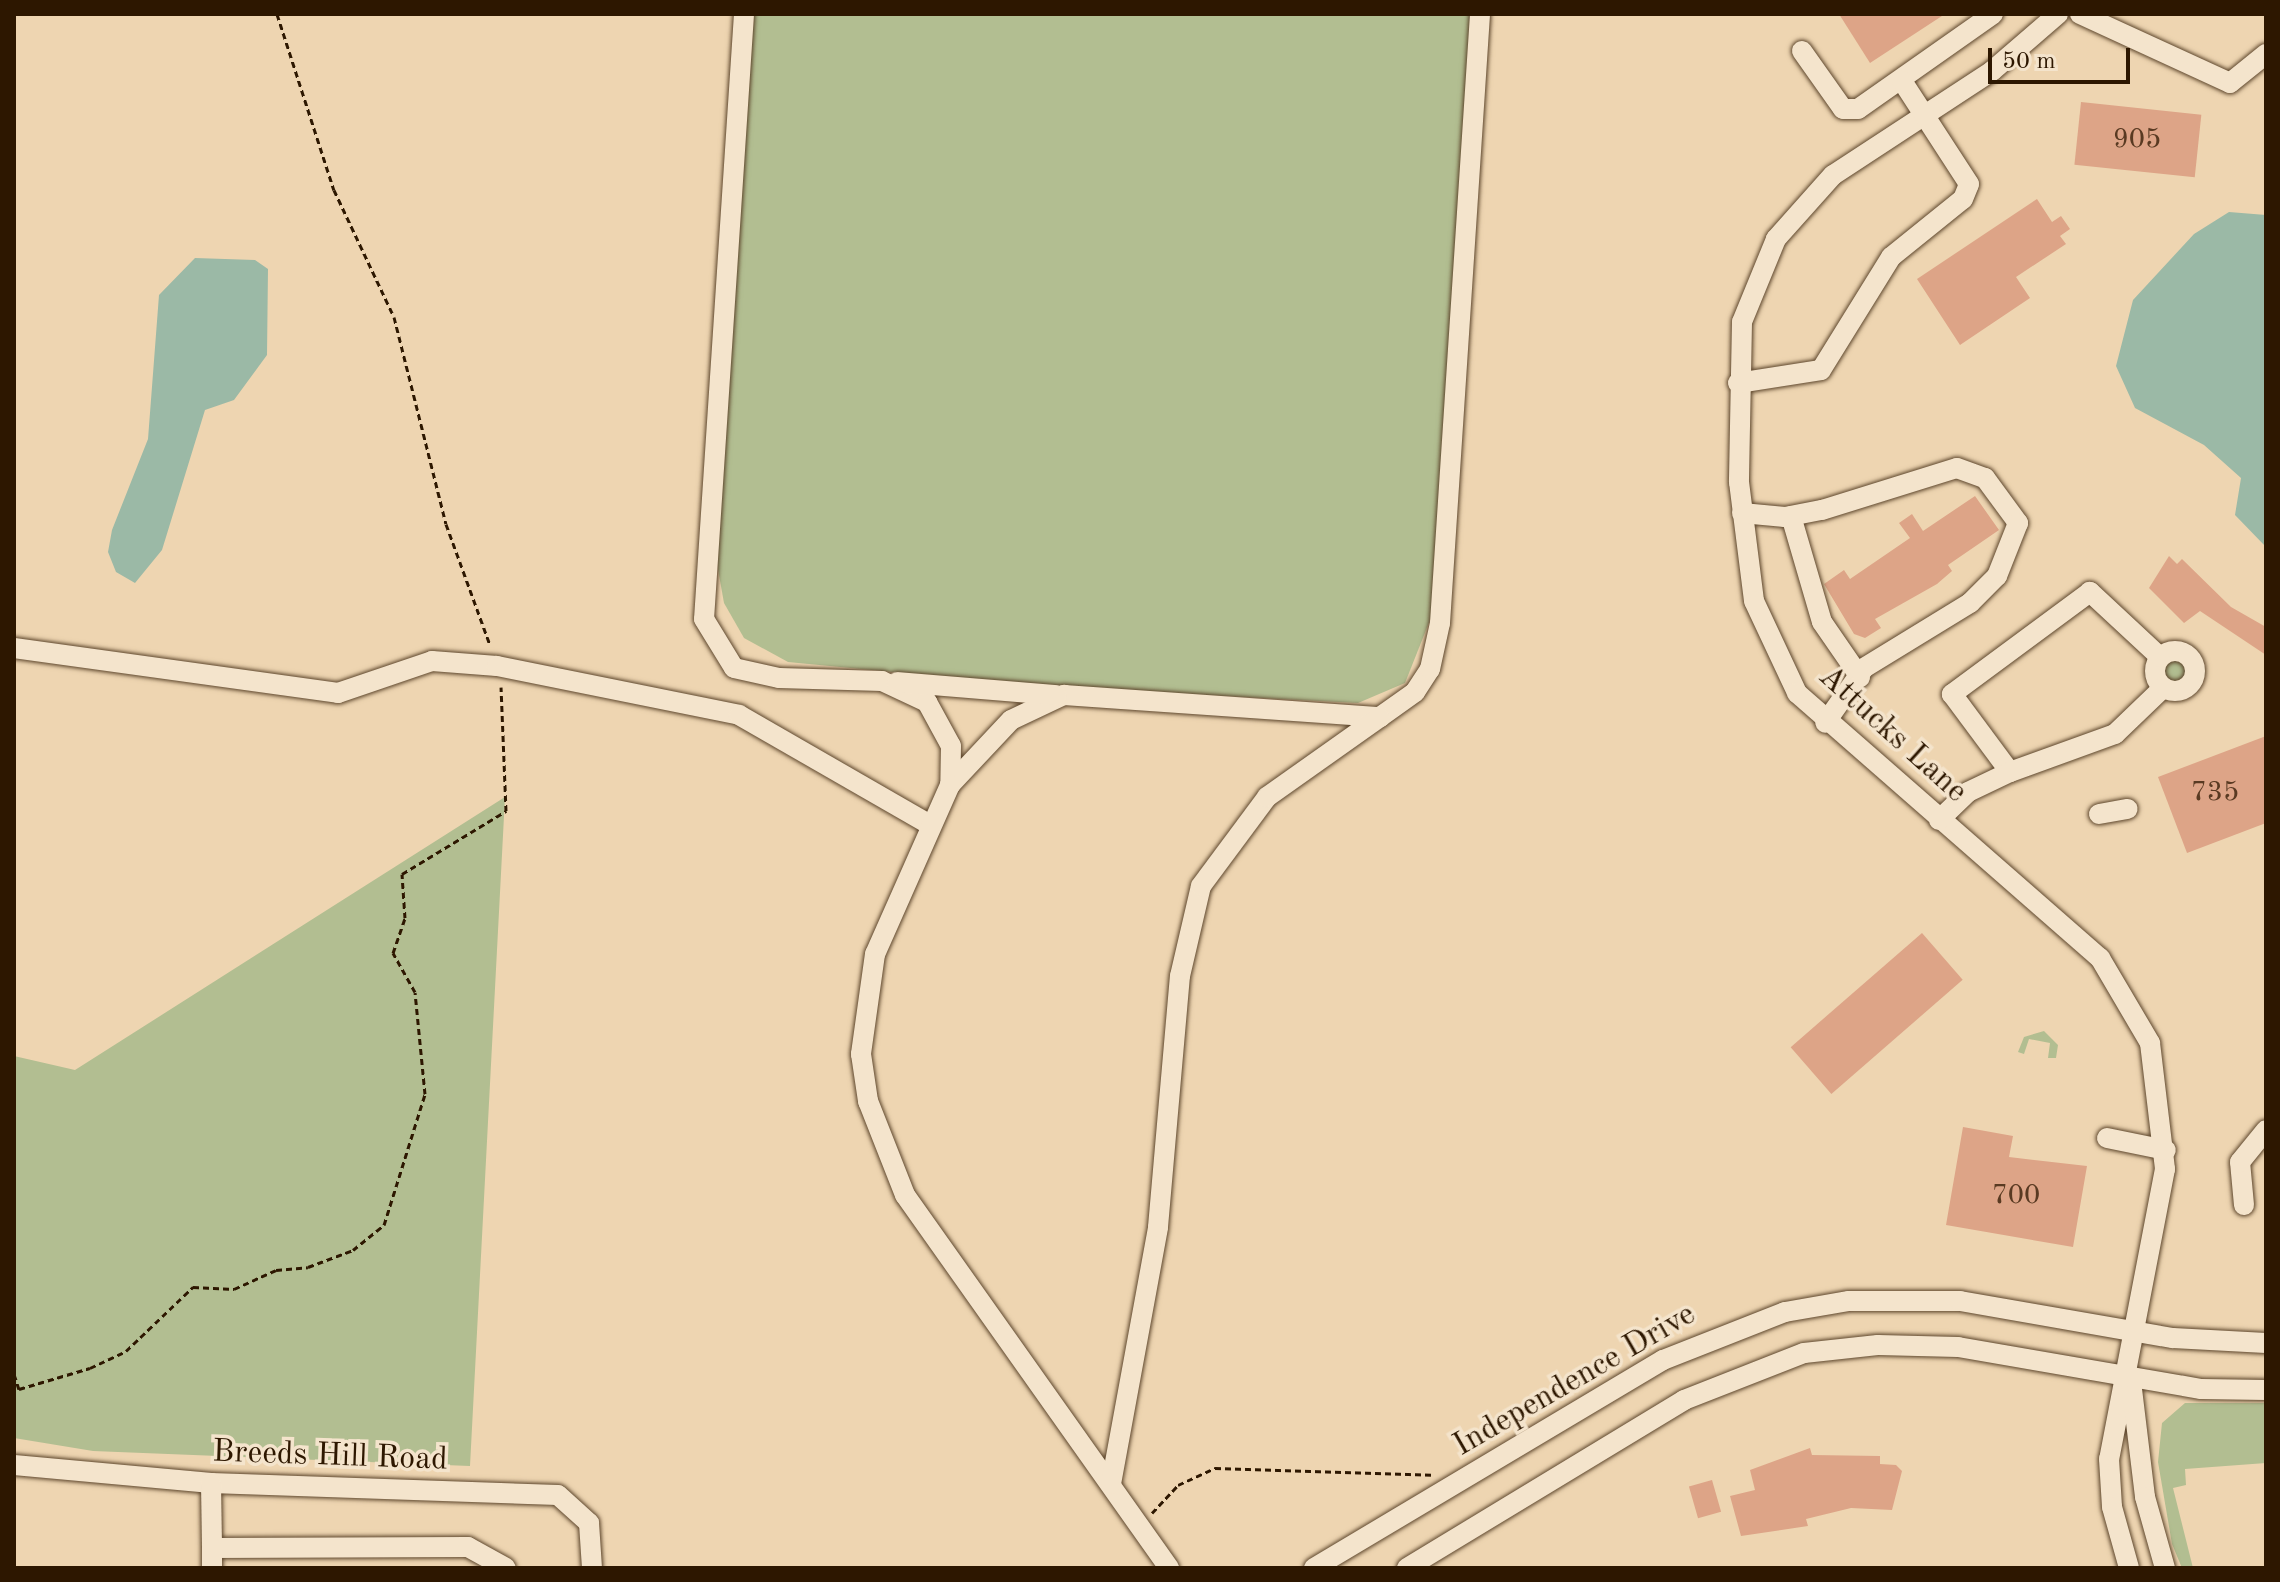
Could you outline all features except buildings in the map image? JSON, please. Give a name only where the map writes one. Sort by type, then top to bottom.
[{"type":"street","points":[[744,14],[704,619],[734,668],[779,678],[882,681],[1380,717]]},
{"type":"street","points":[[1111,1484],[1158,1227],[1180,976],[1201,886],[1267,797],[1415,692],[1430,669],[1440,623],[1480,14]]},
{"type":"street","points":[[1802,51],[1843,109],[1858,109],[1902,81],[1993,14]]},
{"type":"street","name":"Attucks Lane","points":[[2058,14],[2012,56],[1826,182],[1776,239],[1742,322],[1738,383],[1742,513],[1767,640],[1825,723],[2112,972],[2150,1043],[2166,1150],[2130,1377],[2109,1459],[2112,1507],[2129,1568]]},
{"type":"street","points":[[2080,14],[2230,83],[2266,54]]},
{"type":"street","points":[[1738,383],[1821,370],[1891,257],[1963,199],[1969,184],[1902,81]]},
{"type":"street","points":[[1742,513],[1791,516],[1957,468],[1985,478],[2018,523],[1997,576],[1970,603],[1860,677],[1825,723]]},
{"type":"street","points":[[1791,516],[1822,622],[1860,677]]},
{"type":"street","points":[[2010,772],[1953,690],[2090,592],[2160,657]]},
{"type":"street","points":[[14,648],[338,693],[432,661],[497,666],[739,715],[930,825]]},
{"type":"street","points":[[1939,820],[1968,792],[2010,772],[2115,734],[2163,688],[2183,690],[2195,667],[2183,652],[2160,657]]},
{"type":"street","points":[[2160,657],[2154,671],[2163,688]]},
{"type":"street","points":[[882,681],[927,702],[945,723],[950,785]]},
{"type":"street","points":[[1064,695],[1011,720],[950,785],[930,825],[866,990],[861,1054],[868,1101],[905,1195],[1169,1568]]},
{"type":"street","points":[[2099,814],[2128,809]]},
{"type":"street","points":[[2244,1205],[2240,1162],[2266,1130]]},
{"type":"street","points":[[2107,1138],[2166,1150]]},
{"type":"street","name":"Independence Drive","points":[[1314,1568],[1663,1360],[1770,1316],[1849,1301],[1934,1300],[2135,1333],[2266,1343]]},
{"type":"street","points":[[1407,1568],[1684,1400],[1773,1361],[1915,1344],[2130,1377],[2266,1390]]},
{"type":"street","name":"Attucks Lane","points":[[2130,1377],[2145,1497],[2165,1568]]},
{"type":"street","name":"Breeds Hill Road","points":[[14,1465],[211,1483],[558,1495],[589,1523],[592,1568]]},
{"type":"street","points":[[211,1483],[212,1558],[468,1547],[506,1568]]},
{"type":"path","points":[[14,1374],[19,1389],[90,1368],[126,1351],[193,1287],[234,1289],[276,1270],[308,1267],[353,1250],[384,1225],[425,1094],[415,992],[393,953],[405,918],[402,874],[506,811],[497,666],[446,524],[394,317],[334,190],[277,14]]},
{"type":"path","points":[[1147,1533],[1165,1497],[1215,1468],[1449,1475]]},
{"type":"shaded area","points":[[754,14],[1472,14],[1432,615],[1405,683],[1358,703],[1050,687],[788,662],[744,638],[724,603],[716,558]]},
{"type":"shaded area","points":[[2229,212],[2266,215],[2266,547],[2235,515],[2241,478],[2204,445],[2135,408],[2116,366],[2133,300],[2194,234]]},
{"type":"shaded area","points":[[195,258],[255,260],[268,269],[267,355],[234,400],[205,410],[162,550],[135,583],[116,572],[108,552],[112,530],[148,439],[159,295]]},
{"type":"shaded area","points":[[2175,659],[2184,662],[2187,671],[2184,680],[2175,683],[2166,680],[2163,671],[2166,662]]},
{"type":"shaded area","points":[[505,797],[470,1466],[93,1451],[14,1438],[14,1056],[75,1070]]},
{"type":"shaded area","points":[[2044,1031],[2058,1045],[2056,1058],[2048,1058],[2050,1043],[2029,1039],[2024,1054],[2018,1052],[2024,1037]]},
{"type":"shaded area","points":[[2185,1403],[2266,1403],[2266,1463],[2185,1469],[2186,1485],[2173,1488],[2193,1568],[2182,1568],[2172,1544],[2158,1462],[2162,1423]]}]
